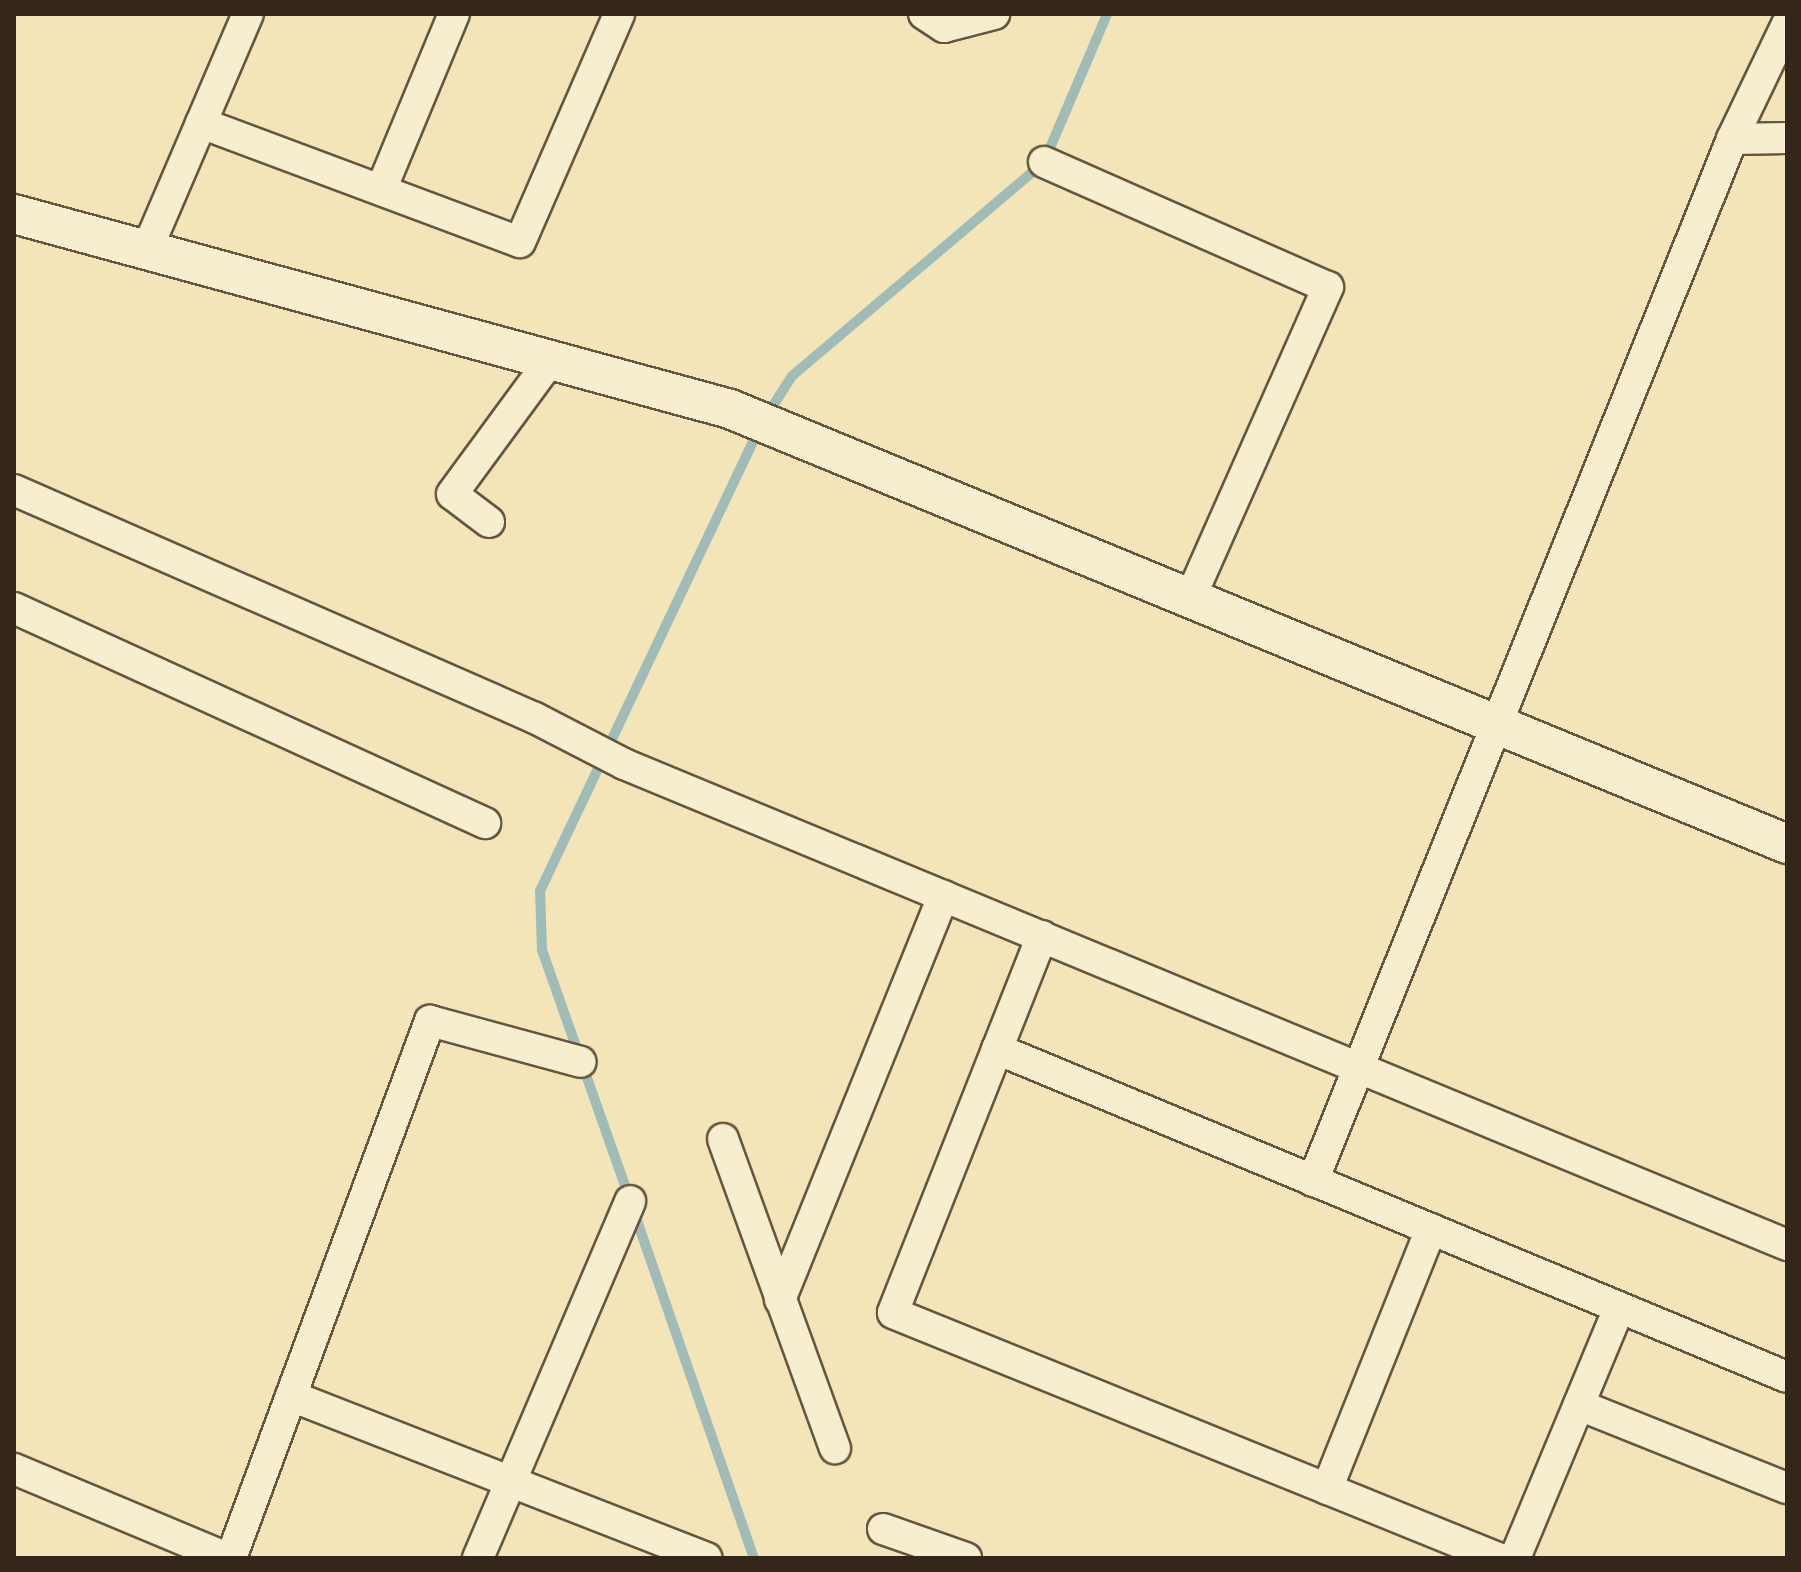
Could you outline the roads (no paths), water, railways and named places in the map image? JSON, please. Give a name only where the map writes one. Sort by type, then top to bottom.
[{"type":"street","points":[[148,247],[248,14]]},
{"type":"street","points":[[381,190],[454,14]]},
{"type":"street","points":[[201,123],[520,242],[619,14]]},
{"type":"street","points":[[924,14],[944,27],[994,14]]},
{"type":"street","points":[[1313,1181],[1732,139],[1787,24]]},
{"type":"street","points":[[1732,139],[1787,138]]},
{"type":"street","points":[[1044,162],[1328,287],[1191,596]]},
{"type":"street","points":[[15,217],[148,247],[730,409],[806,437],[1787,844]]},
{"type":"street","points":[[489,522],[452,494],[551,359]]},
{"type":"street","points":[[14,490],[535,718],[624,764],[1787,1245]]},
{"type":"street","points":[[14,608],[485,823]]},
{"type":"street","points":[[780,1300],[943,896]]},
{"type":"street","points":[[1042,936],[893,1313],[1498,1558]]},
{"type":"street","points":[[14,1469],[213,1555],[291,1396],[430,1021],[581,1062]]},
{"type":"street","points":[[997,1049],[1787,1377]]},
{"type":"street","points":[[723,1139],[835,1448]]},
{"type":"street","points":[[478,1558],[630,1201]]},
{"type":"street","points":[[1327,1489],[1431,1229]]},
{"type":"street","points":[[1515,1558],[1619,1308]]},
{"type":"street","points":[[291,1396],[707,1558]]},
{"type":"street","points":[[1579,1405],[1787,1488]]},
{"type":"street","points":[[883,1529],[966,1558]]},
{"type":"waterway","points":[[767,415],[792,376],[1044,162],[1107,14]]},
{"type":"waterway","points":[[629,1197],[542,950],[540,891],[759,429]]},
{"type":"waterway","points":[[634,1212],[754,1558]]}]
